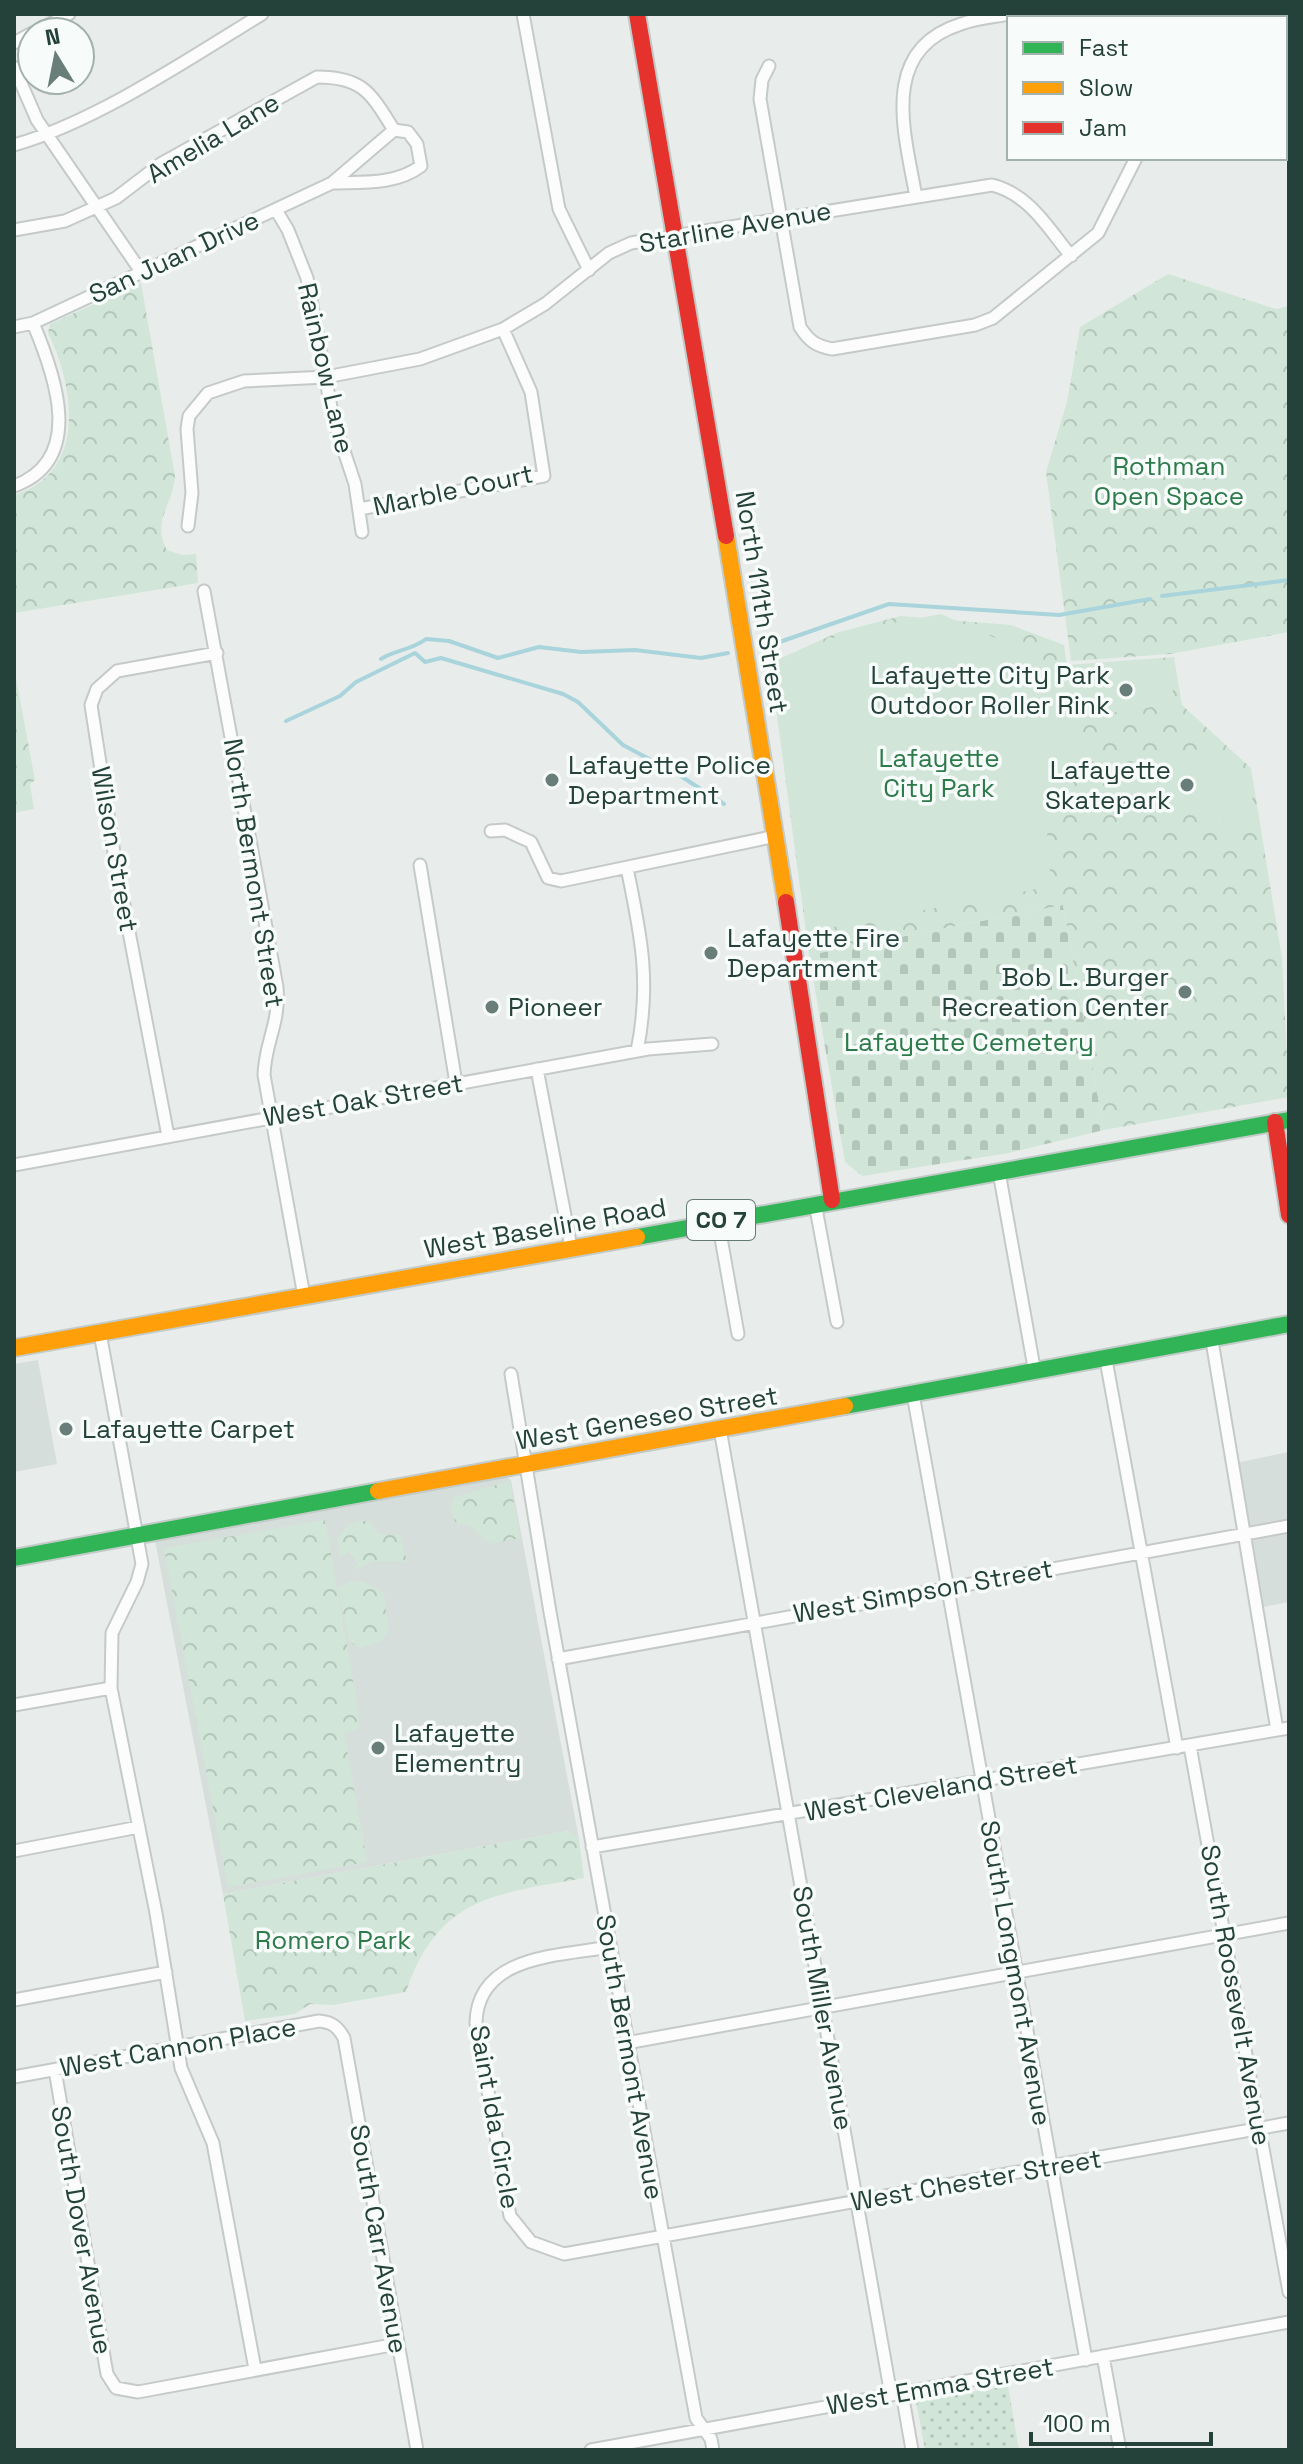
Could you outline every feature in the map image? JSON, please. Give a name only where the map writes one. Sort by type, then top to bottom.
[{"type":"street","points":[[14,145],[48,135],[130,93],[262,14]]},
{"type":"street","points":[[523,14],[559,209],[589,270]]},
{"type":"street","name":"North 111th Street","points":[[637,14],[776,836],[824,1202]]},
{"type":"street","points":[[916,197],[901,110],[908,70],[924,46],[938,34],[959,24],[1010,14]]},
{"type":"street","points":[[769,66],[762,80],[760,99],[800,327],[807,339],[819,347],[832,349],[975,325],[993,318],[1098,233],[1135,160]]},
{"type":"street","points":[[14,67],[37,120],[142,273]]},
{"type":"street","name":"Amelia Lane","points":[[14,230],[65,221],[97,207],[142,181],[162,163],[317,77],[338,77],[363,87],[371,93],[394,130]]},
{"type":"street","name":"San Juan Drive","points":[[14,327],[33,323],[332,183],[394,130],[408,132],[417,144],[421,166],[410,174],[390,180],[332,183]]},
{"type":"street","name":"Starline Avenue","points":[[188,526],[192,493],[187,429],[189,416],[198,403],[222,386],[326,377],[420,359],[503,329],[545,304],[609,253],[631,243],[978,186],[1009,190],[1025,199],[1071,256]]},
{"type":"street","name":"Rainbow Lane","points":[[276,210],[288,230],[307,278],[333,418],[355,484],[362,532]]},
{"type":"street","points":[[14,486],[37,475],[50,460],[60,426],[49,362],[33,323]]},
{"type":"street","name":"Marble Court","points":[[359,509],[544,476],[531,392],[503,329]]},
{"type":"street","name":"North Bermont Street","points":[[204,591],[277,987],[279,1014],[265,1055],[270,1117],[304,1296]]},
{"type":"street","name":"Wilson Street","points":[[168,1136],[114,853],[91,705],[97,689],[117,671],[217,653]]},
{"type":"street","points":[[491,831],[505,830],[531,842],[548,878],[561,881],[776,836]]},
{"type":"street","points":[[420,865],[456,1083]]},
{"type":"street","points":[[627,868],[645,961],[646,1009],[637,1051]]},
{"type":"street","name":"West Oak Street","points":[[14,1165],[637,1051],[712,1044]]},
{"type":"street","points":[[537,1069],[571,1247]]},
{"type":"street","points":[[1282,1121],[1289,1215]]},
{"type":"street","name":"West Baseline Road","points":[[14,1348],[1282,1121]]},
{"type":"street","points":[[999,1172],[1035,1373]]},
{"type":"street","points":[[824,1202],[837,1322]]},
{"type":"street","points":[[718,1221],[738,1334]]},
{"type":"street","name":"West Geneseo Street","points":[[14,1558],[1212,1341],[1289,1324]]},
{"type":"street","points":[[100,1333],[142,1564],[137,1582],[112,1633],[109,1650],[111,1688],[178,2048],[187,2089],[213,2143],[255,2369],[397,2344]]},
{"type":"street","points":[[1212,1341],[1243,1535],[1283,1729]]},
{"type":"street","points":[[1106,1360],[1177,1748]]},
{"type":"street","name":"South Bermont Avenue","points":[[511,1374],[524,1464],[626,2043],[696,2418],[705,2429],[713,2450]]},
{"type":"street","name":"South Longmont Avenue","points":[[913,1394],[1086,2360]]},
{"type":"street","name":"South Miller Avenue","points":[[720,1429],[858,2201],[896,2394],[912,2450]]},
{"type":"street","name":"West Simpson Street","points":[[558,1659],[1289,1526]]},
{"type":"street","points":[[14,1705],[111,1688]]},
{"type":"street","name":"West Cleveland Street","points":[[592,1847],[1283,1729]]},
{"type":"street","name":"South Roosevelt Avenue","points":[[1190,1746],[1289,2292]]},
{"type":"street","points":[[14,1851],[139,1827]]},
{"type":"street","points":[[626,2043],[1289,1923]]},
{"type":"street","name":"Saint Ida Circle","points":[[610,1947],[521,1963],[499,1973],[485,1987],[476,2005],[476,2023],[510,2216],[531,2242],[564,2254],[663,2235]]},
{"type":"street","points":[[14,2000],[166,1972]]},
{"type":"street","name":"West Cannon Place","points":[[14,2077],[319,2021],[330,2022],[340,2029]]},
{"type":"street","name":"South Carr Avenue","points":[[340,2029],[417,2450]]},
{"type":"street","name":"South Dover Avenue","points":[[55,2070],[104,2360],[107,2374],[116,2388],[138,2392],[255,2369]]},
{"type":"street","name":"West Chester Street","points":[[663,2235],[1289,2123]]},
{"type":"street","name":"West Emma Street","points":[[591,2450],[1289,2322]]},
{"type":"street","points":[[1103,2356],[1120,2450]]},
{"type":"shaded area","points":[[38,1360],[57,1464],[14,1472],[14,1364]]},
{"type":"shaded area","points":[[1289,1452],[1289,1602],[1258,1608],[1235,1463]]},
{"type":"shaded area","name":"Lafayette Elementry","points":[[506,1477],[511,1480],[579,1839],[568,1831],[223,1894],[155,1541]]},
{"type":"green space","name":"Rothman Open Space","points":[[1168,274],[1276,309],[1289,306],[1289,632],[1170,654],[1071,661],[1046,472],[1067,402],[1080,327]]},
{"type":"green space","points":[[141,283],[175,476],[161,531],[167,550],[182,555],[196,554],[198,583],[14,613],[14,495],[38,484],[54,468],[64,449],[68,426],[64,378],[48,333],[50,324]]},
{"type":"green space","points":[[941,614],[1072,672],[1079,706],[1077,684],[1085,675],[1161,664],[1170,667],[1174,700],[1165,705],[1092,716],[1080,709],[1083,726],[1086,723],[1077,745],[1080,767],[1058,797],[1048,822],[1052,886],[807,932],[770,663],[851,631]]},
{"type":"green space","name":"Lafayette City Park","points":[[901,616],[1011,625],[1064,645],[1067,665],[1174,657],[1182,705],[1251,768],[1282,958],[1289,1097],[1104,1130],[1063,905],[809,955],[770,663],[839,632]]},
{"type":"green space","points":[[14,667],[35,780],[30,784],[34,809],[14,813]]},
{"type":"green space","name":"Lafayette Skatepark","points":[[1192,749],[1208,752],[1249,778],[1257,827],[1242,830],[1205,811],[1123,792],[1122,770],[1129,763]]},
{"type":"green space","name":"Lafayette Cemetery","points":[[1063,905],[1104,1130],[1009,1153],[862,1176],[845,1162],[809,955]]},
{"type":"green space","points":[[510,1481],[520,1538],[490,1544],[471,1526],[455,1522],[450,1507],[454,1497]]},
{"type":"green space","points":[[325,1520],[358,1709],[359,1729],[344,1733],[367,1862],[228,1887],[164,1548]]},
{"type":"green space","points":[[368,1521],[379,1534],[400,1535],[407,1562],[373,1561],[357,1569],[354,1567],[358,1564],[349,1551],[340,1557],[338,1538],[348,1525]]},
{"type":"green space","points":[[350,1581],[363,1581],[384,1593],[388,1632],[380,1642],[360,1648],[349,1642],[338,1588]]},
{"type":"green space","name":"Romero Park","points":[[568,1831],[579,1839],[584,1878],[497,1896],[453,1918],[435,1936],[419,1960],[406,1992],[333,2005],[310,2004],[295,2014],[245,2021],[223,1894]]},
{"type":"green space","points":[[1008,2386],[1019,2450],[925,2450],[916,2401]]},
{"type":"waterway","points":[[1162,596],[1289,580]]},
{"type":"waterway","points":[[768,646],[889,604],[1059,615],[1150,599]]},
{"type":"waterway","points":[[381,659],[426,639],[449,641],[498,658],[539,647],[581,652],[635,650],[701,658],[728,653]]},
{"type":"waterway","points":[[286,721],[340,696],[356,682],[415,653],[425,662],[441,658],[563,694],[578,702],[623,745],[724,804]]},
{"type":"traffic: fast","points":[[637,1237],[1289,1120]]},
{"type":"traffic: fast","points":[[845,1406],[1289,1324]]},
{"type":"traffic: fast","points":[[14,1558],[378,1491]]},
{"type":"traffic: slow","points":[[726,536],[786,902]]},
{"type":"traffic: slow","points":[[14,1348],[637,1237]]},
{"type":"traffic: slow","points":[[378,1491],[845,1406]]},
{"type":"traffic: jam","points":[[637,14],[726,536]]},
{"type":"traffic: jam","points":[[786,902],[832,1200]]},
{"type":"traffic: jam","points":[[1275,1122],[1289,1215]]},
{"type":"place","name":"Lafayette City Park Outdoor Roller Rink","points":[[1126,690]]},
{"type":"place","name":"Lafayette Police Department","points":[[552,780]]},
{"type":"place","name":"Lafayette Skatepark","points":[[1187,785]]},
{"type":"place","name":"Lafayette Fire Department","points":[[711,953]]},
{"type":"place","name":"Bob L. Burger Recreation Center","points":[[1185,992]]},
{"type":"place","name":"Pioneer","points":[[492,1007]]},
{"type":"place","name":"Lafayette Carpet","points":[[66,1429]]},
{"type":"place","name":"Lafayette Elementry","points":[[378,1748]]}]
